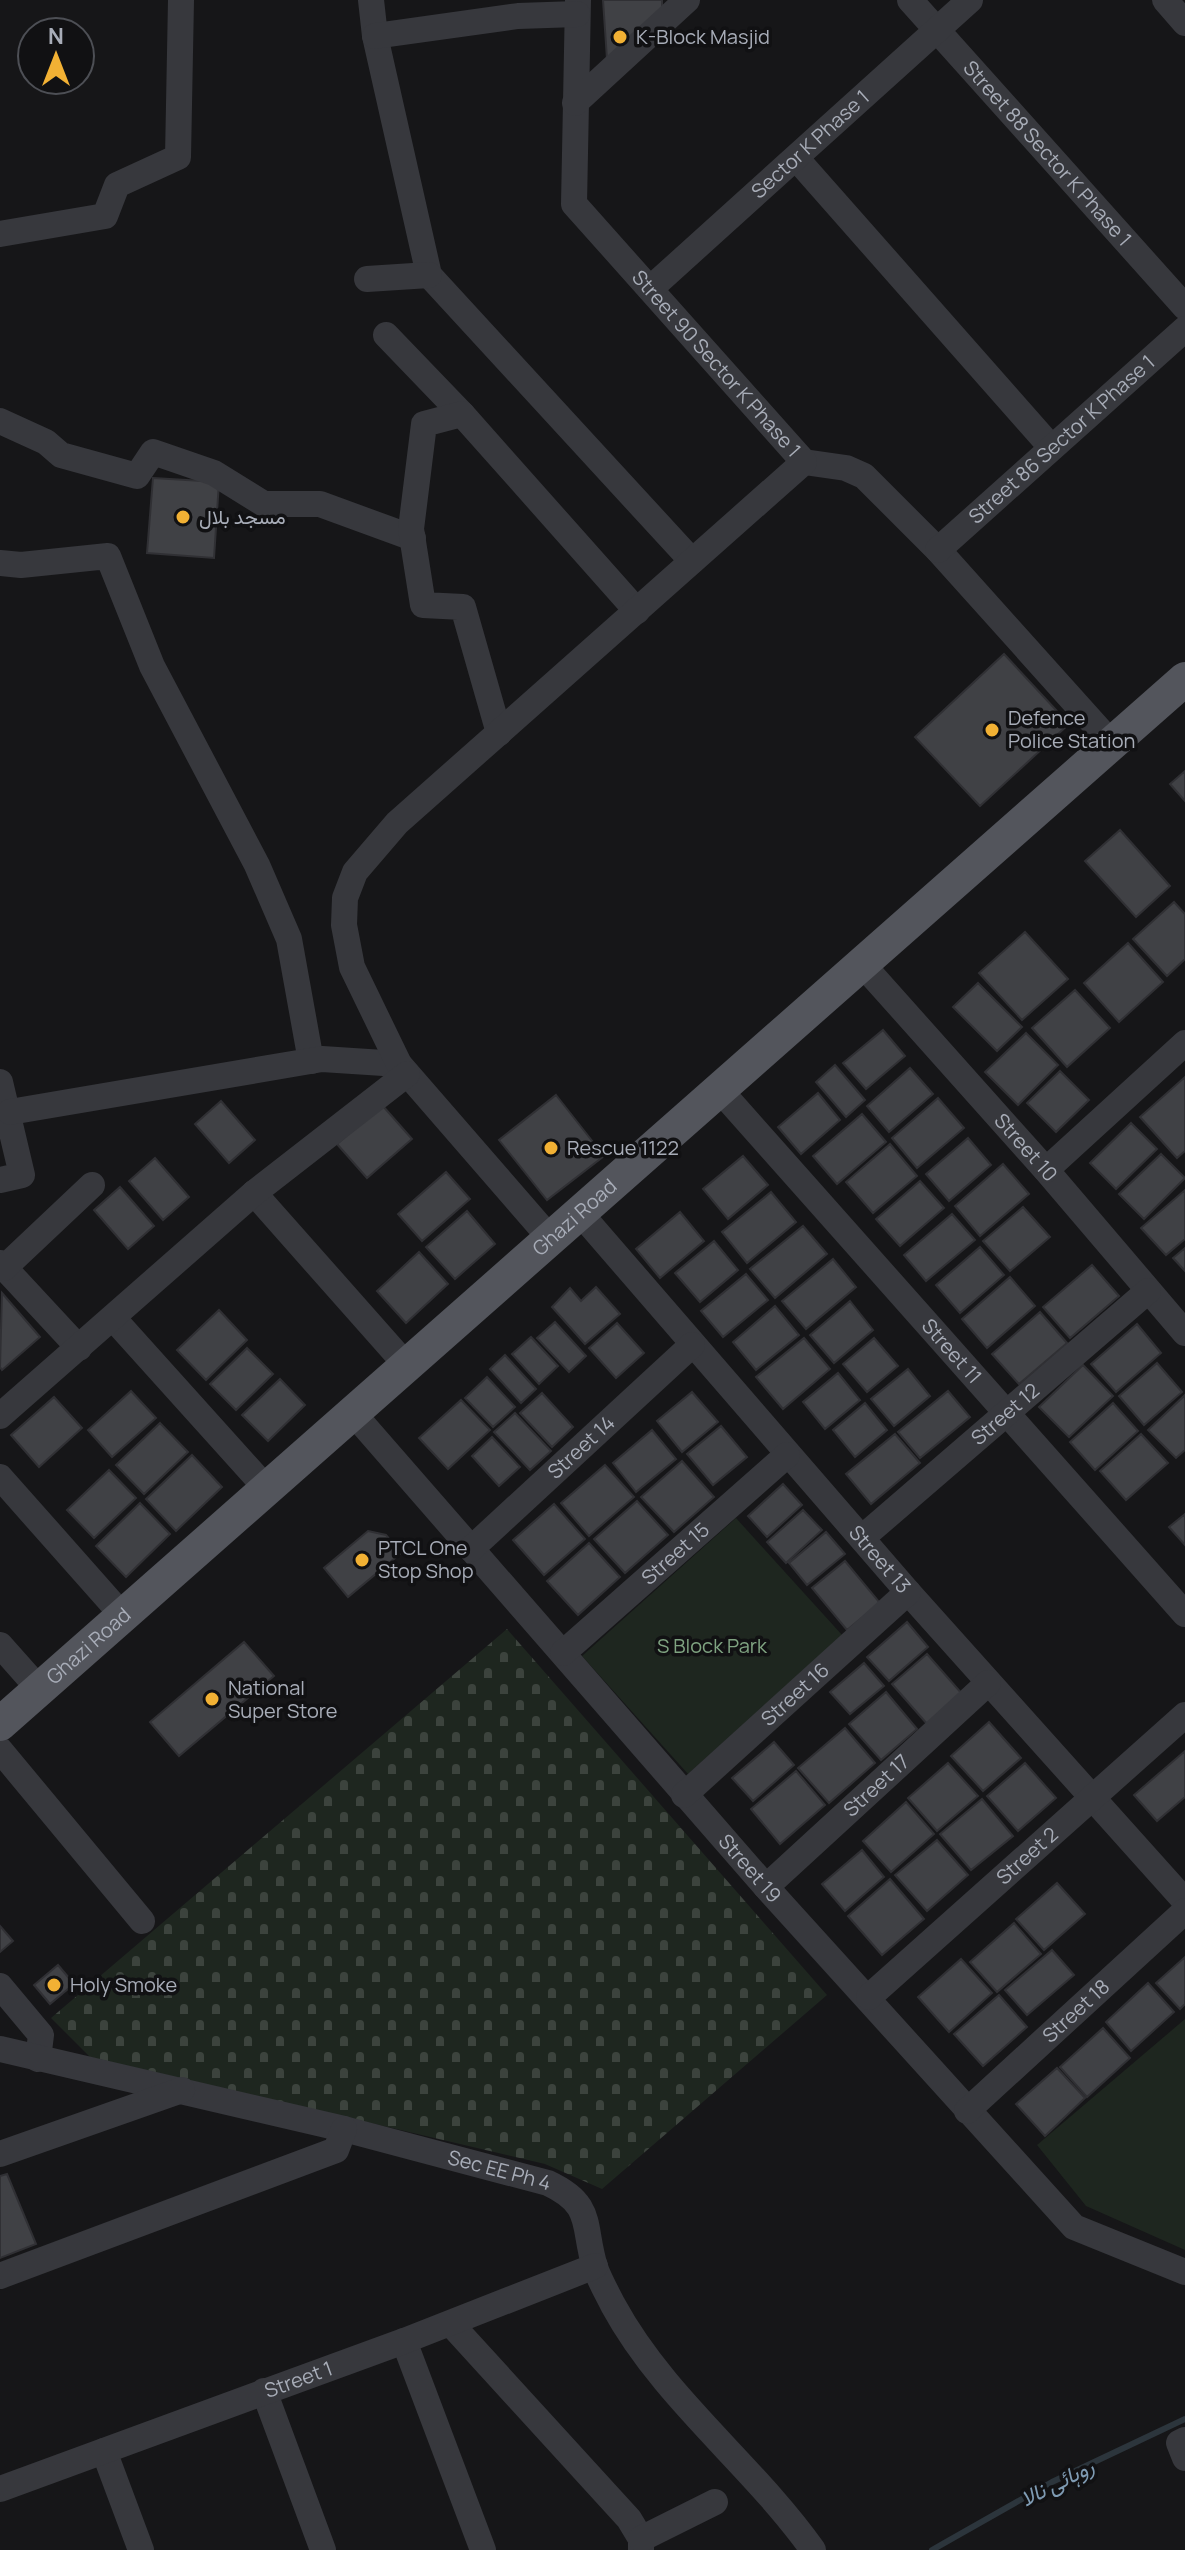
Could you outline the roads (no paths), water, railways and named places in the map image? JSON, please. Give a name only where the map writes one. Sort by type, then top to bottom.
[{"type":"main road","name":"Ghazi Road","points":[[0,1724],[1185,679]]},
{"type":"street","points":[[0,234],[105,216],[117,185],[178,157],[181,0]]},
{"type":"street","points":[[371,0],[375,36],[429,275],[692,561]]},
{"type":"street","points":[[575,103],[687,0]]},
{"type":"street","name":"Street 88 Sector K Phase 1","points":[[910,0],[1185,307]]},
{"type":"street","name":"Sector K Phase 1","points":[[650,289],[970,0]]},
{"type":"street","points":[[1165,0],[1185,23]]},
{"type":"street","points":[[375,36],[578,7]]},
{"type":"street","name":"Street 90 Sector K Phase 1","points":[[578,7],[574,204],[804,462],[846,468],[864,476],[938,550],[1113,745]]},
{"type":"street","points":[[796,158],[1051,447]]},
{"type":"street","points":[[367,279],[429,275]]},
{"type":"street","name":"Street 86 Sector K Phase 1","points":[[938,550],[1185,329]]},
{"type":"street","points":[[386,335],[462,414],[637,611]]},
{"type":"street","points":[[462,414],[424,424],[413,538],[423,605],[463,607],[499,733]]},
{"type":"street","points":[[0,421],[46,442],[61,455],[137,476],[153,452],[214,473],[264,504],[320,504],[413,538]]},
{"type":"street","points":[[550,1238],[403,1069],[352,967],[344,925],[345,898],[355,872],[397,823],[804,462]]},
{"type":"street","points":[[0,563],[21,565],[108,556],[152,666],[257,865],[289,939],[311,1061]]},
{"type":"street","name":"Street 10","points":[[862,964],[1046,1170],[1185,1333]]},
{"type":"street","points":[[1046,1170],[1185,1043]]},
{"type":"street","points":[[10,1112],[311,1061],[403,1069]]},
{"type":"street","points":[[0,1416],[254,1193],[403,1069]]},
{"type":"street","points":[[0,1082],[10,1112],[22,1175],[0,1180]]},
{"type":"street","name":"Street 11","points":[[718,1088],[1185,1614]]},
{"type":"street","points":[[79,1348],[2,1266],[92,1185]]},
{"type":"street","points":[[254,1193],[408,1367]]},
{"type":"street","name":"Street 13","points":[[580,1213],[787,1455],[1185,1901]]},
{"type":"street","name":"Street 12","points":[[863,1537],[1004,1411],[1148,1291]]},
{"type":"street","points":[[113,1318],[266,1488]]},
{"type":"street","name":"Street 14","points":[[471,1549],[692,1345]]},
{"type":"street","name":"Street 19","points":[[353,1413],[684,1795],[1074,2227],[1185,2272]]},
{"type":"street","name":"Street 15","points":[[563,1653],[787,1455]]},
{"type":"street","points":[[0,1477],[124,1617]]},
{"type":"street","name":"Street 16","points":[[684,1795],[908,1592]]},
{"type":"street","points":[[0,1645],[40,1690]]},
{"type":"street","name":"Street 17","points":[[766,1887],[988,1683]]},
{"type":"street","name":"Street 2","points":[[869,1997],[1185,1715]]},
{"type":"street","points":[[0,1750],[142,1921]]},
{"type":"street","name":"Street 18","points":[[967,2111],[1185,1911]]},
{"type":"street","points":[[0,1986],[41,2035],[38,2059]]},
{"type":"street","name":"Sec EE Ph 4","points":[[0,2049],[344,2129],[548,2183],[565,2191],[585,2214],[595,2266],[614,2306],[652,2365],[813,2550]]},
{"type":"street","points":[[0,2154],[182,2090]]},
{"type":"street","points":[[0,2276],[336,2150],[344,2129]]},
{"type":"street","name":"Street 1","points":[[0,2489],[451,2324],[595,2266]]},
{"type":"street","points":[[451,2324],[629,2519],[641,2545],[715,2502]]},
{"type":"street","points":[[404,2341],[483,2550]]},
{"type":"street","points":[[264,2391],[323,2550]]},
{"type":"street","points":[[1185,2440],[1179,2443],[1185,2458]]},
{"type":"street","points":[[104,2451],[141,2550]]},
{"type":"waterway","name":"روہائی نالا","points":[[932,2550],[1052,2482],[1185,2419]]},
{"type":"place","name":"K-Block Masjid","points":[[620,37]]},
{"type":"place","name":"مسجد بلال","points":[[183,517]]},
{"type":"place","name":"Defence Police Station","points":[[992,730]]},
{"type":"place","name":"Rescue 1122","points":[[551,1148]]},
{"type":"place","name":"PTCL One Stop Shop","points":[[362,1560]]},
{"type":"place","name":"National Super Store","points":[[212,1699]]},
{"type":"place","name":"Holy Smoke","points":[[54,1985]]},
{"type":"park label","name":"S Block Park","points":[[712,1646]]}]
